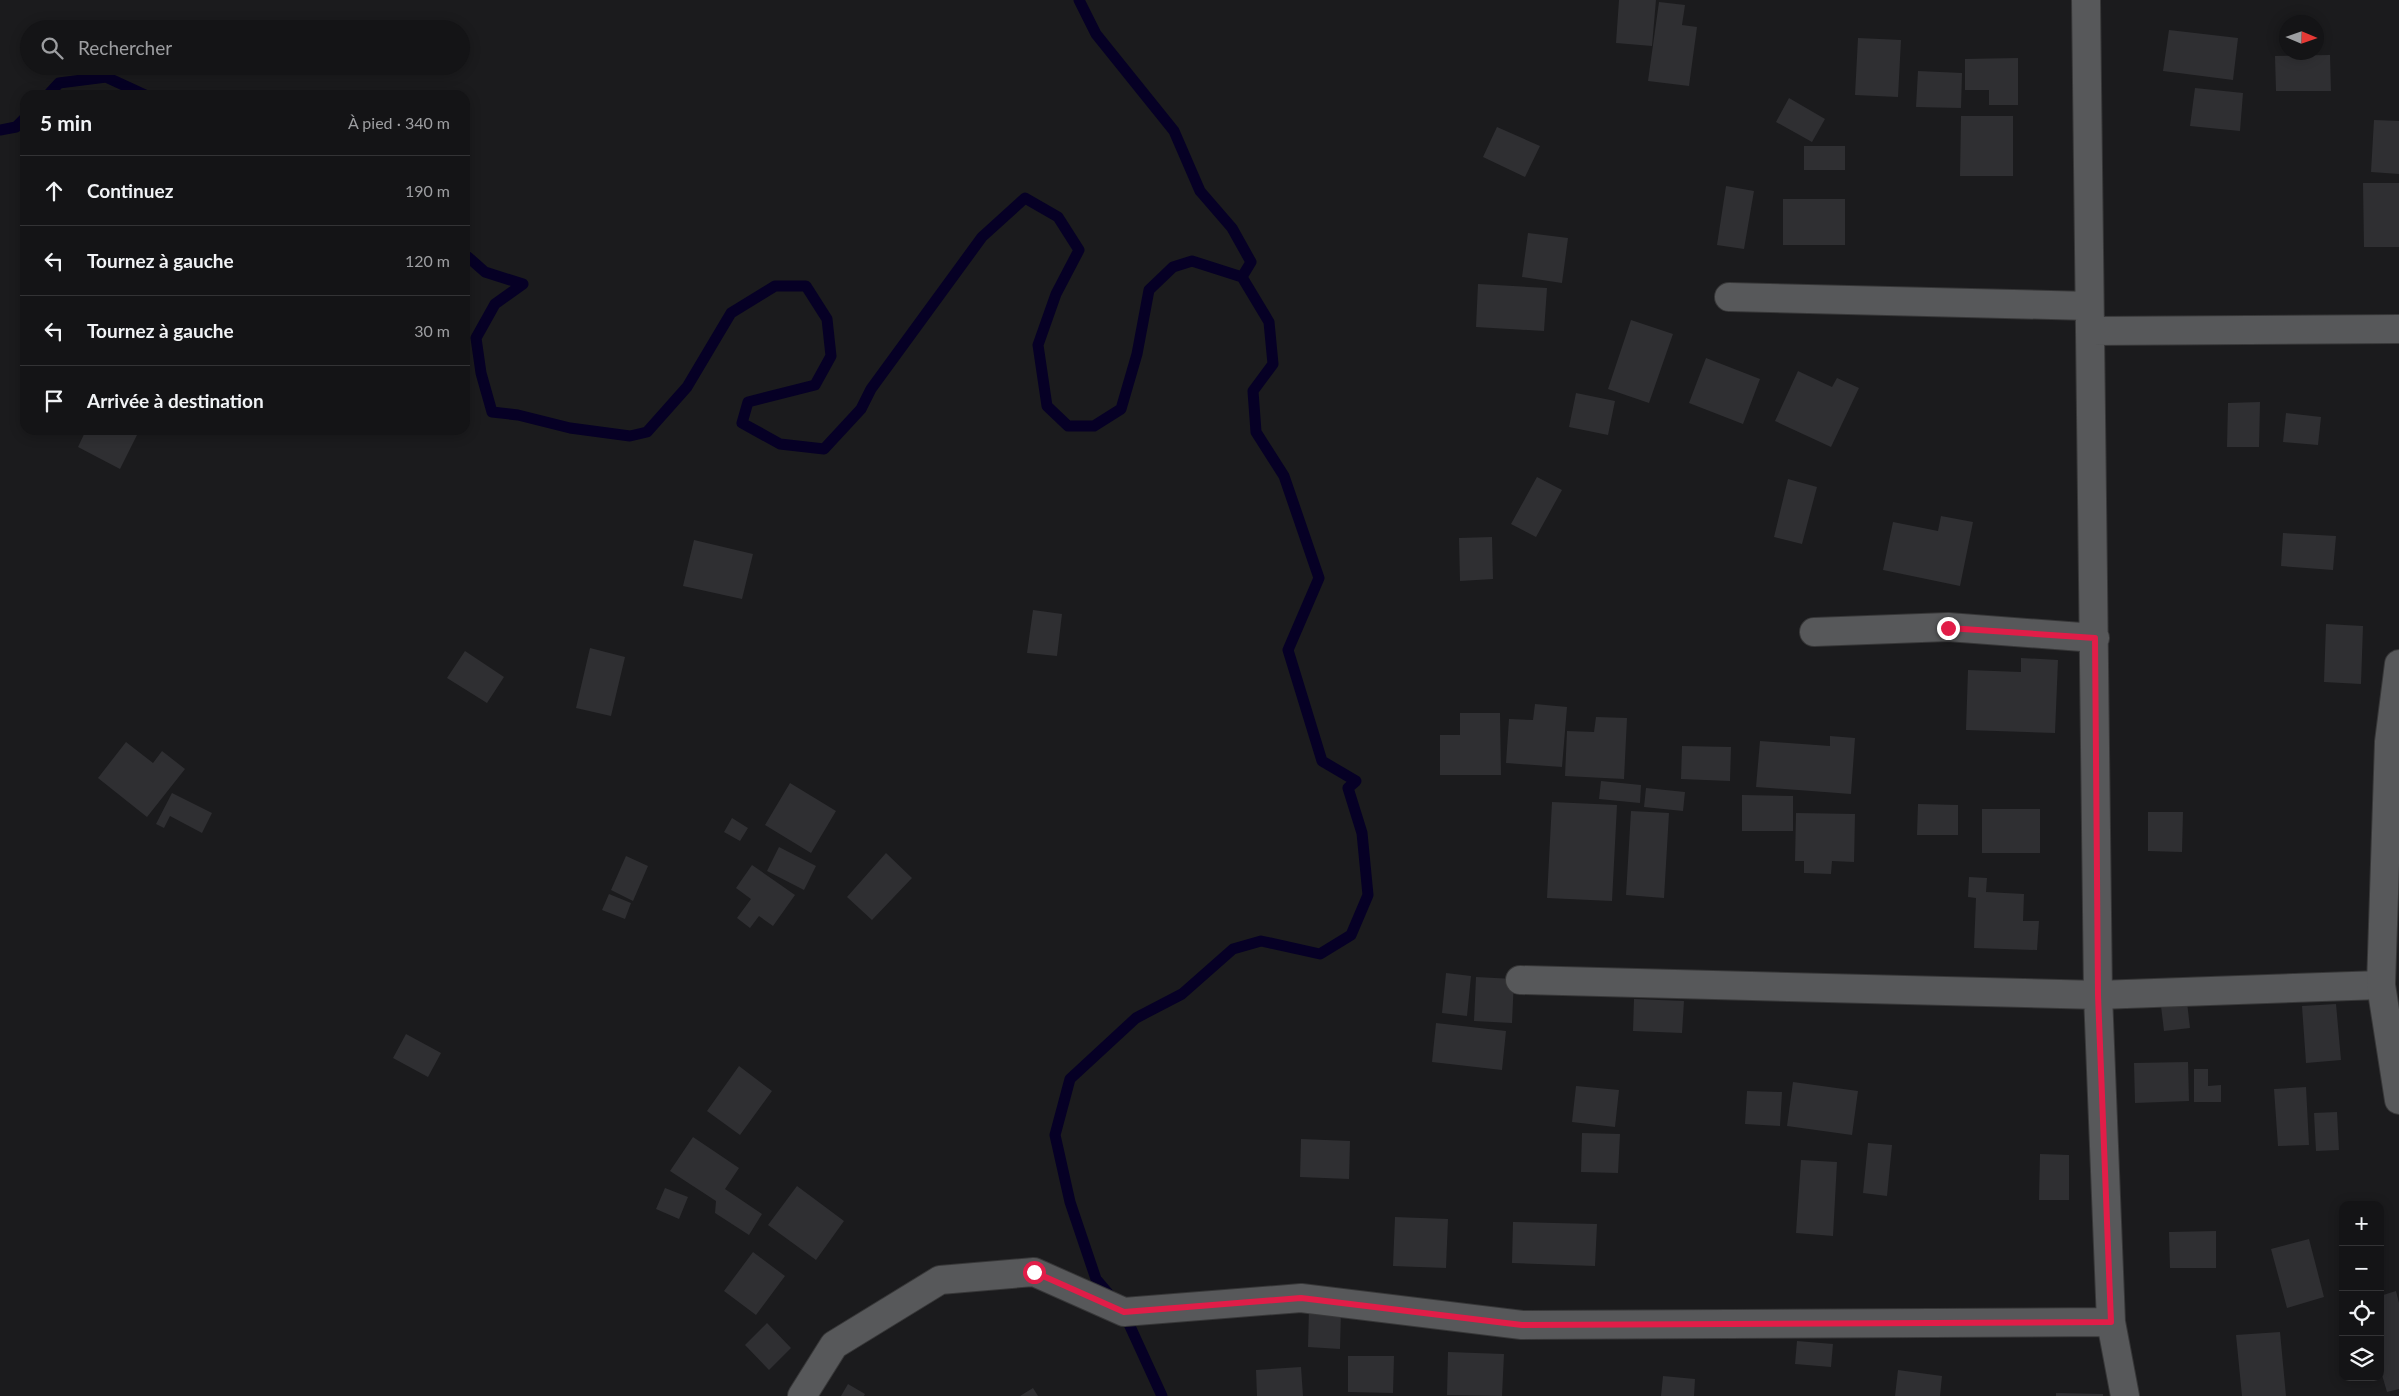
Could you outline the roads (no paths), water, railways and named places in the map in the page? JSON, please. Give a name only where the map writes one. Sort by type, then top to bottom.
[{"type":"street","points":[[2086,0],[2098,995],[2111,1322],[2126,1396]]},
{"type":"street","points":[[1729,297],[2090,318],[2399,329]]},
{"type":"street","points":[[1814,632],[1948,628],[2095,638]]},
{"type":"street","points":[[2399,664],[2389,742],[2381,985],[2399,1100]]},
{"type":"street","points":[[1520,980],[2098,995],[2381,985]]},
{"type":"street","points":[[802,1396],[834,1346],[940,1280],[1034,1272],[1124,1312],[1301,1298],[1522,1325],[2111,1322]]},
{"type":"waterway","points":[[470,259],[485,272],[523,284],[495,304],[476,338],[481,373],[492,412],[518,415],[570,428],[630,436],[647,432],[687,387],[731,313],[775,286],[806,286],[827,319],[831,356],[815,385],[748,402],[742,423],[780,444],[824,449],[861,409],[871,389],[982,237],[1025,198],[1058,217],[1079,250],[1056,294],[1038,345],[1047,406],[1068,426],[1094,426],[1121,409],[1137,354],[1149,290],[1173,267],[1192,261],[1242,277],[1251,262],[1232,228],[1200,191],[1174,131],[1096,34],[1079,0]]},
{"type":"waterway","points":[[53,90],[59,83],[106,77],[134,90]]},
{"type":"waterway","points":[[0,130],[16,127],[20,123]]},
{"type":"waterway","points":[[1113,1299],[1096,1279],[1070,1202],[1055,1135],[1070,1079],[1136,1018],[1182,994],[1233,949],[1261,941],[1320,954],[1351,935],[1368,895],[1362,833],[1348,788],[1356,781],[1322,761],[1288,650],[1319,578],[1284,476],[1256,432],[1253,391],[1273,364],[1269,322],[1242,277]]},
{"type":"waterway","points":[[1123,1311],[1162,1396]]}]
